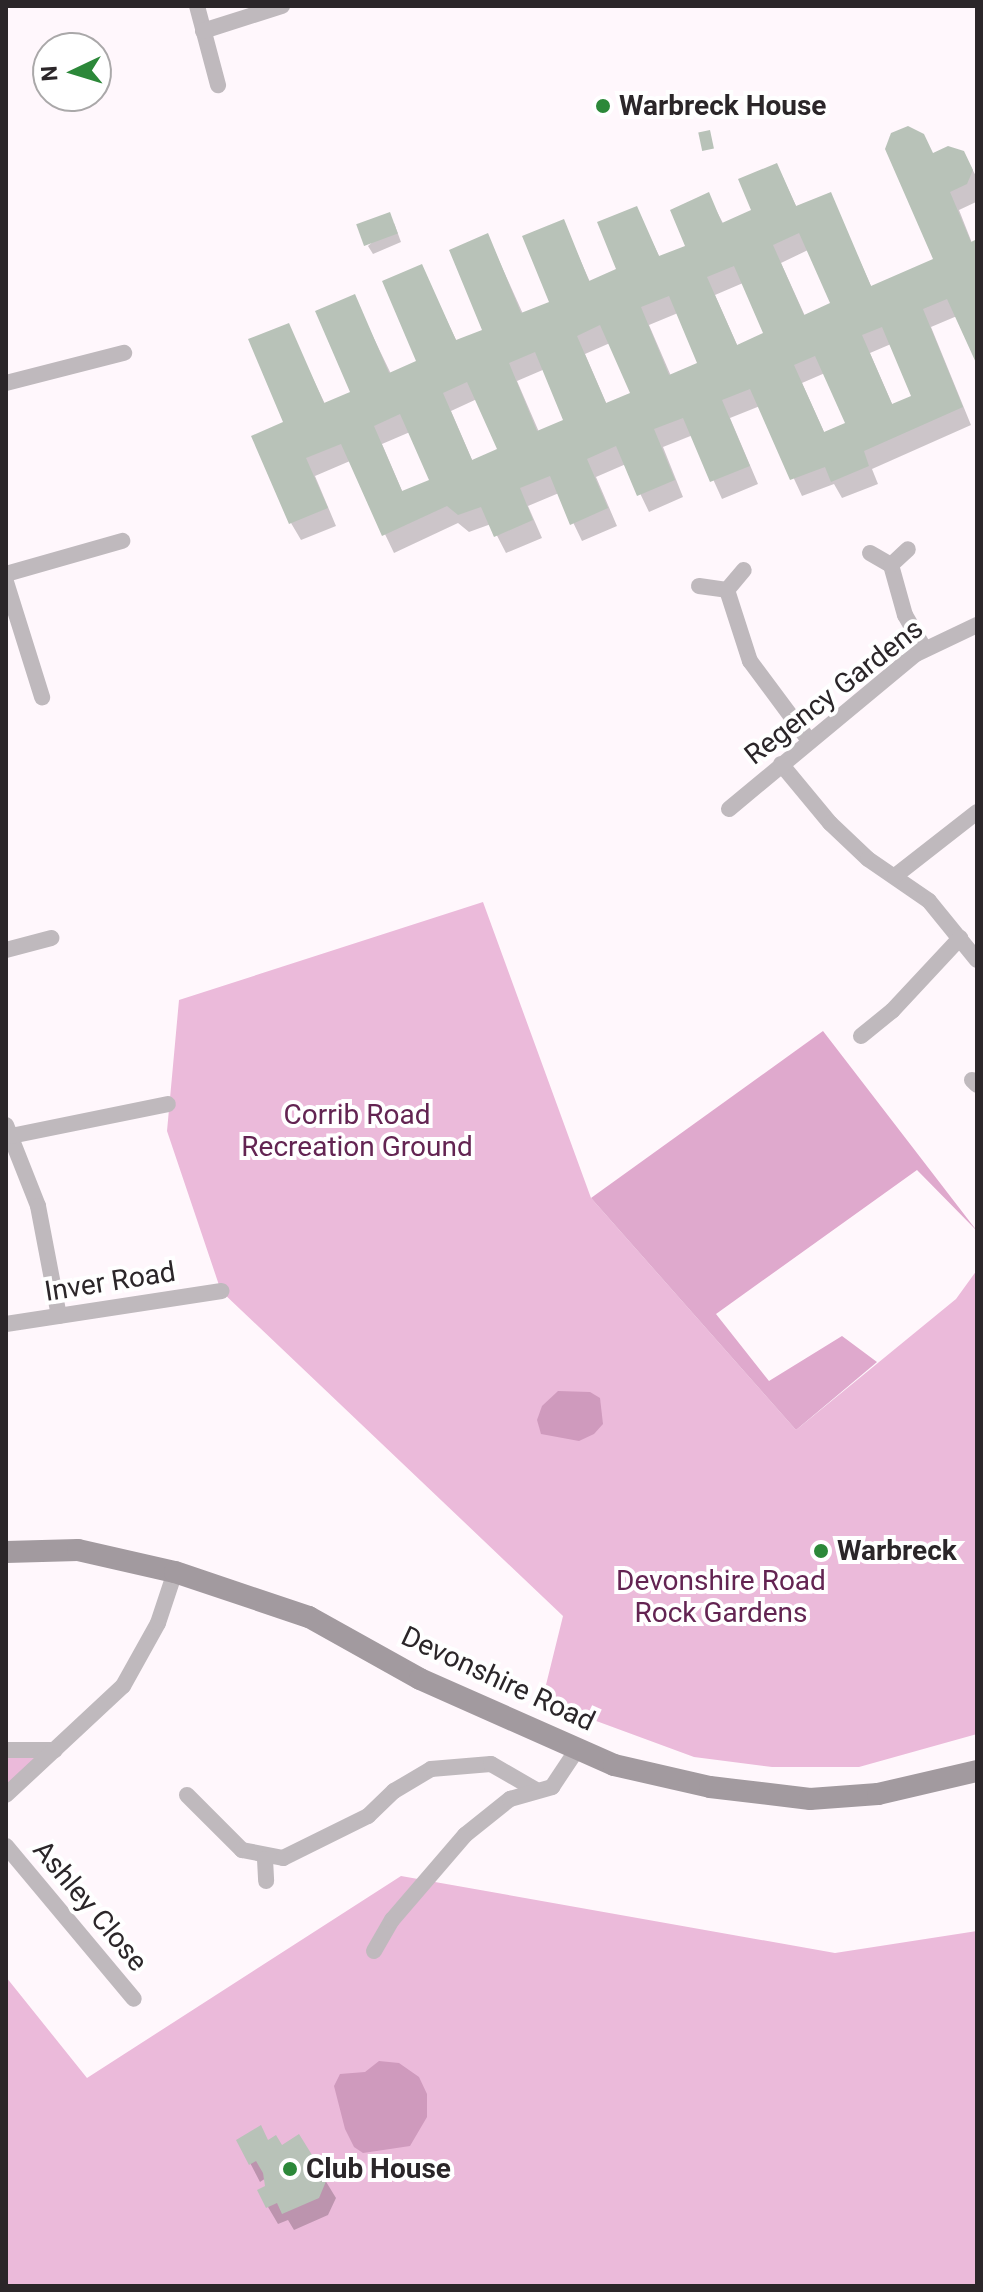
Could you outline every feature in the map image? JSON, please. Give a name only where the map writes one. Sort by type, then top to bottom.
[{"type":"main road","name":"Devonshire Road","points":[[6,1552],[78,1550],[175,1572],[309,1617],[420,1679],[576,1751],[710,1787],[810,1799],[878,1794],[977,1771]]},
{"type":"street","points":[[197,6],[218,85]]},
{"type":"street","points":[[203,31],[282,6]]},
{"type":"street","points":[[6,383],[124,353]]},
{"type":"street","points":[[6,574],[122,541]]},
{"type":"street","points":[[891,565],[908,549]]},
{"type":"street","points":[[870,553],[891,565],[905,615],[924,648]]},
{"type":"street","points":[[727,590],[744,570]]},
{"type":"street","points":[[6,582],[42,697]]},
{"type":"street","points":[[699,586],[727,590]]},
{"type":"street","points":[[727,590],[757,674],[808,739]]},
{"type":"street","name":"Regency Gardens","points":[[729,809],[808,739],[924,648],[977,625]]},
{"type":"street","points":[[781,764],[830,823],[929,901],[977,960]]},
{"type":"street","points":[[895,876],[977,812]]},
{"type":"street","points":[[6,950],[51,938]]},
{"type":"street","points":[[861,1036],[892,1011],[960,938]]},
{"type":"street","points":[[59,1316],[38,1206],[8,1130],[168,1104]]},
{"type":"street","name":"Inver Road","points":[[6,1324],[221,1291]]},
{"type":"street","points":[[6,1795],[123,1686],[158,1623],[175,1572]]},
{"type":"street","points":[[6,1750],[55,1750]]},
{"type":"street","points":[[374,1951],[392,1920],[465,1835],[510,1799],[552,1787],[562,1778],[576,1751]]},
{"type":"street","points":[[187,1795],[242,1850],[265,1859],[283,1858],[323,1842],[431,1769],[491,1764],[536,1790]]},
{"type":"street","name":"Ashley Close","points":[[6,1846],[134,1999]]},
{"type":"street","points":[[265,1859],[266,1881]]},
{"type":"green space","points":[[483,902],[591,1198],[796,1430],[956,1299],[977,1270],[977,1734],[859,1767],[772,1767],[694,1757],[542,1701],[563,1616],[221,1291],[167,1131],[179,1000]]},
{"type":"green space","points":[[6,1750],[55,1750],[6,1801]]},
{"type":"green space","points":[[401,1876],[835,1953],[977,1931],[977,2286],[6,2286],[6,1977],[87,2078]]},
{"type":"shaded area","points":[[823,1031],[977,1231],[917,1170],[716,1314],[769,1381],[842,1336],[877,1362],[796,1430],[591,1198]]},
{"type":"shaded area","points":[[558,1391],[590,1392],[600,1398],[603,1424],[594,1434],[579,1441],[541,1434],[537,1420],[542,1406]]},
{"type":"shaded area","points":[[379,2061],[399,2063],[419,2077],[427,2094],[427,2117],[410,2146],[363,2153],[354,2147],[345,2129],[334,2086],[340,2074],[365,2072]]},
{"type":"building","points":[[908,126],[924,134],[933,153],[948,146],[964,151],[973,170],[967,184],[950,192],[971,242],[977,239],[977,365],[947,299],[923,309],[963,407],[864,451],[869,466],[831,482],[825,467],[790,480],[750,389],[722,400],[750,466],[710,482],[683,418],[654,429],[675,480],[637,496],[616,446],[587,459],[608,508],[570,525],[550,476],[520,488],[533,520],[494,537],[481,507],[458,515],[447,506],[382,536],[341,444],[306,458],[328,508],[289,524],[251,436],[283,422],[248,339],[289,323],[324,403],[350,392],[315,311],[355,294],[389,373],[416,361],[382,281],[422,264],[456,340],[482,330],[449,250],[488,233],[521,313],[549,302],[522,236],[564,219],[589,281],[616,269],[597,222],[637,206],[659,256],[685,246],[670,210],[709,192],[722,223],[751,210],[738,179],[777,163],[796,206],[831,192],[871,286],[933,259],[885,149],[891,133]],"holes":[[[799,233],[830,303],[804,315],[773,245]],[[734,266],[763,333],[737,345],[707,277]],[[669,296],[697,363],[669,375],[641,307]],[[600,325],[630,393],[606,403],[577,336]],[[882,327],[911,396],[892,404],[862,335]],[[535,352],[563,420],[537,431],[509,363]],[[815,356],[845,423],[824,432],[794,365]],[[467,382],[497,449],[472,460],[443,393]],[[400,414],[429,480],[402,491],[374,426]]]},
{"type":"building","points":[[710,130],[714,149],[702,151],[698,132]]},
{"type":"building","points":[[390,212],[398,234],[364,246],[356,224]]},
{"type":"building","name":"Club House","points":[[261,2125],[268,2140],[276,2135],[282,2145],[299,2134],[327,2179],[319,2198],[282,2214],[277,2203],[266,2208],[257,2190],[265,2186],[263,2173],[256,2161],[249,2165],[236,2140]]},
{"type":"place","name":"Warbreck House","points":[[603,106]]},
{"type":"place","name":"Warbreck","points":[[821,1551]]},
{"type":"place","name":"Club House","points":[[290,2169]]},
{"type":"park label","name":"Corrib Road Recreation Ground","points":[[357,1131]]},
{"type":"park label","name":"Devonshire Road Rock Gardens","points":[[721,1597]]}]
